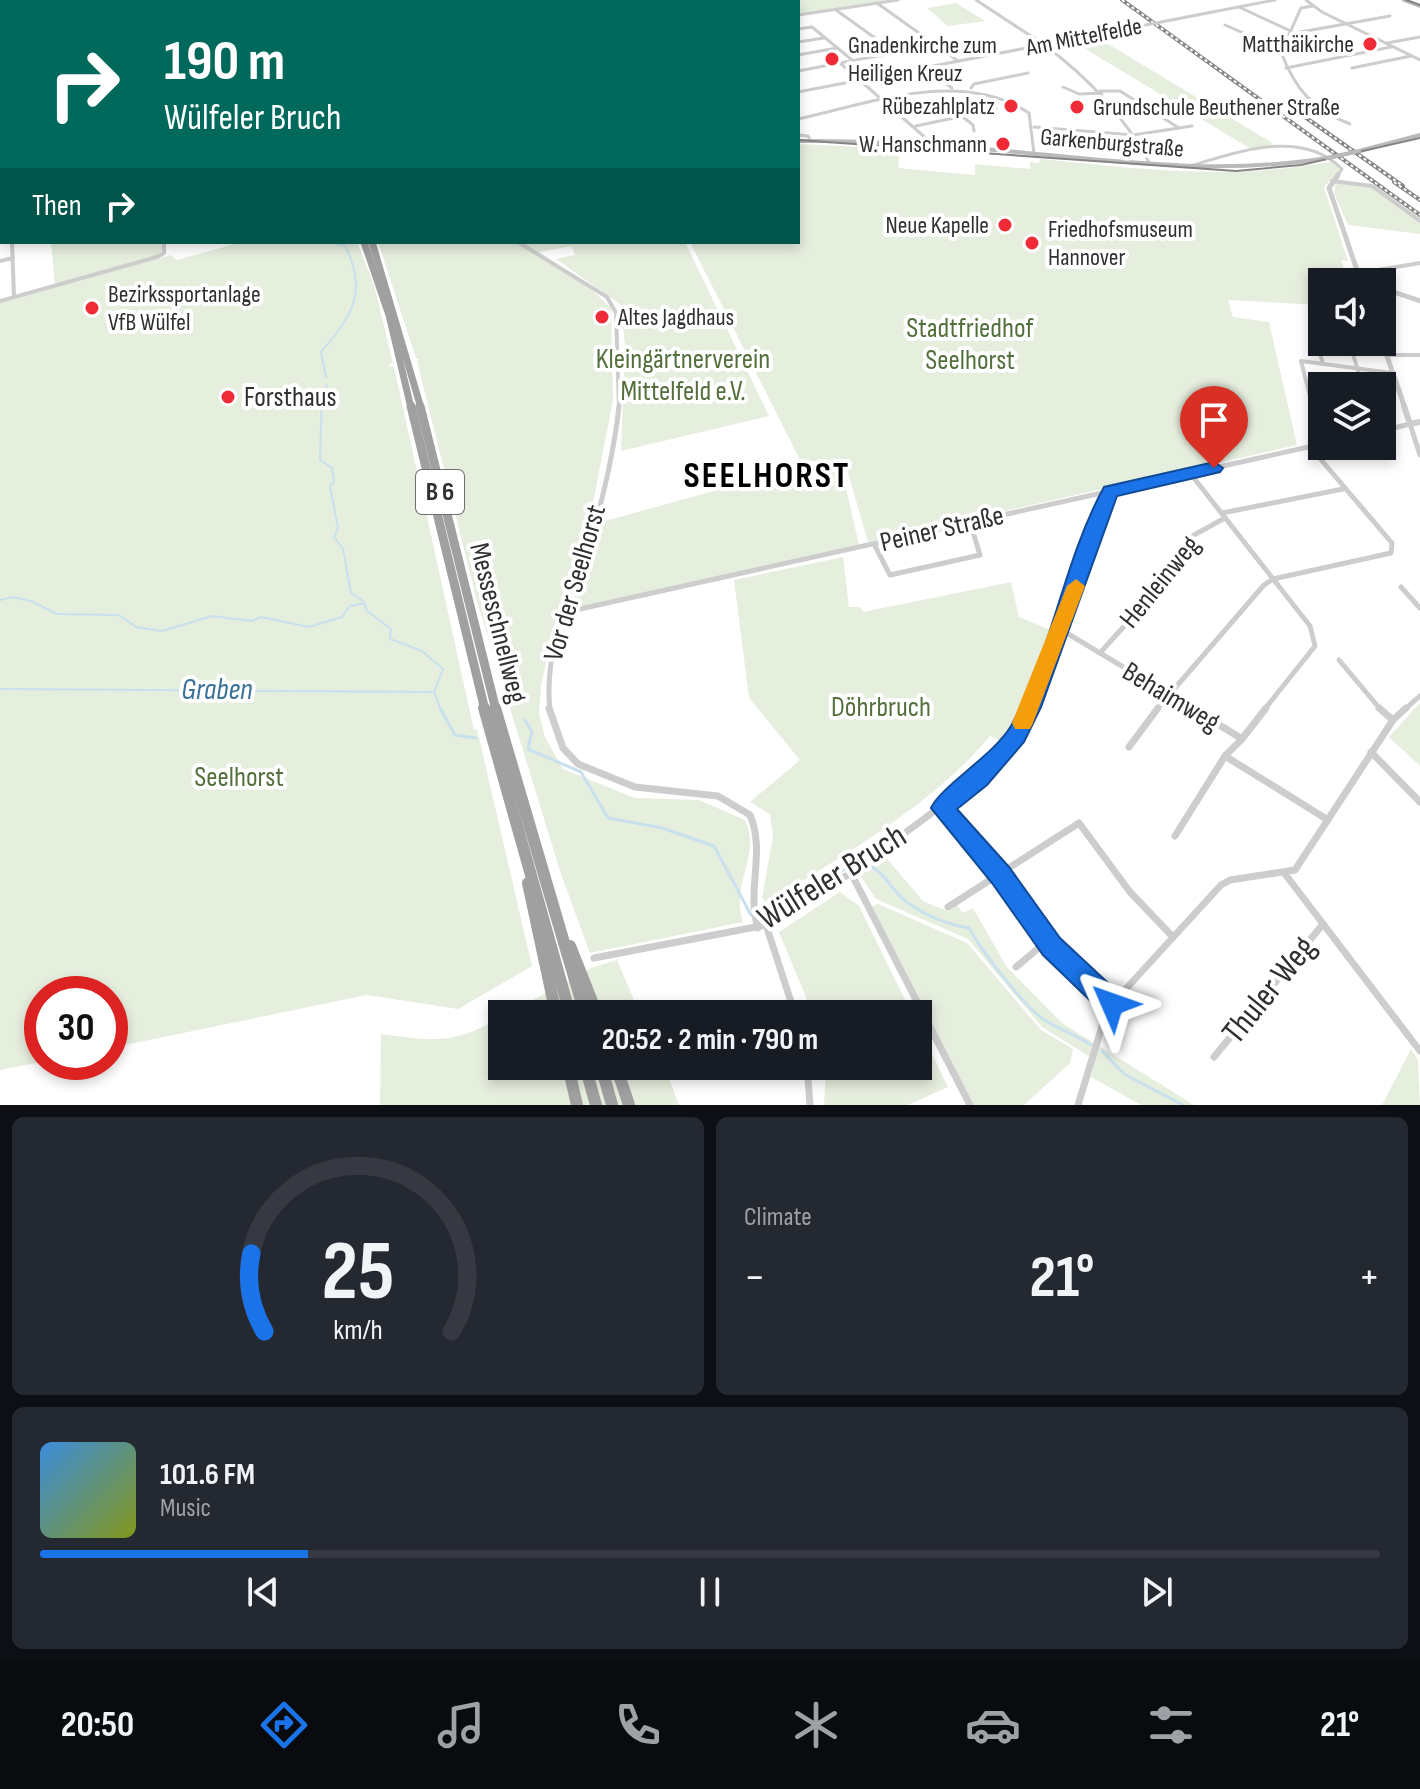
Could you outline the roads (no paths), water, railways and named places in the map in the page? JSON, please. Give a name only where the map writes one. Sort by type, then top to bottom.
[{"type":"highway","name":"Messeschnellweg","points":[[365,244],[389,315],[464,632],[566,1000]]},
{"type":"highway","name":"Messeschnellweg","points":[[373,244],[397,314],[493,702],[581,1000]]},
{"type":"highway","name":"B 6","points":[[525,856],[531,906],[553,1000]]},
{"type":"highway","name":"B 6","points":[[558,922],[591,1000]]},
{"type":"highway","points":[[571,1080],[577,1105]]},
{"type":"highway","points":[[589,1080],[596,1105]]},
{"type":"highway","points":[[605,1080],[612,1105]]},
{"type":"highway","points":[[621,1080],[629,1105]]},
{"type":"main road","points":[[1404,0],[1420,4]]},
{"type":"main road","points":[[1412,0],[1420,4]]},
{"type":"main road","name":"Garkenburgstraße","points":[[800,138],[1217,169],[1270,167],[1327,158],[1420,135]]},
{"type":"street","points":[[800,15],[898,0]]},
{"type":"street","points":[[976,0],[1043,44],[1101,92],[1150,164]]},
{"type":"street","name":"Am Mittelfelde","points":[[800,92],[1275,0]]},
{"type":"street","points":[[1306,0],[1346,24],[1420,60]]},
{"type":"street","points":[[877,3],[958,61]]},
{"type":"street","points":[[1313,6],[1301,8],[1280,49],[1286,68],[1301,95],[1350,124]]},
{"type":"street","points":[[1239,7],[1289,32],[1390,16]]},
{"type":"street","points":[[835,10],[894,52]]},
{"type":"street","points":[[1225,25],[1280,49]]},
{"type":"street","points":[[800,29],[812,27],[853,60]]},
{"type":"street","points":[[1386,44],[1420,37]]},
{"type":"street","points":[[800,42],[825,38]]},
{"type":"street","points":[[1286,68],[1392,46]]},
{"type":"street","points":[[800,71],[903,51],[898,47],[889,48]]},
{"type":"street","points":[[800,55],[838,48]]},
{"type":"street","points":[[1352,68],[1412,56]]},
{"type":"street","points":[[840,63],[916,126],[936,147]]},
{"type":"street","points":[[925,67],[953,88]]},
{"type":"street","points":[[971,88],[974,84],[1028,73]]},
{"type":"street","points":[[1063,87],[1079,94],[1120,91],[1179,128]]},
{"type":"street","points":[[800,119],[953,88],[971,88],[1014,100],[1029,113],[1034,127],[1034,154]]},
{"type":"street","points":[[916,126],[996,109]]},
{"type":"street","points":[[962,116],[973,125],[974,131]]},
{"type":"street","points":[[1034,127],[1133,135],[1192,126]]},
{"type":"street","points":[[1186,167],[1283,145],[1301,145],[1323,152],[1341,165],[1341,173],[1331,181],[1329,188],[1356,268]]},
{"type":"street","points":[[1217,169],[1218,160]]},
{"type":"street","points":[[1331,181],[1372,186],[1420,221]]},
{"type":"street","points":[[12,244],[14,297]]},
{"type":"street","points":[[0,301],[157,257],[164,253],[164,244]]},
{"type":"street","name":"Vor der Seelhorst","points":[[521,244],[596,289],[611,302],[616,313],[619,377],[617,421],[593,529],[561,614],[547,686],[550,713],[568,757],[635,787],[703,792],[742,807],[757,826],[760,841],[752,877],[753,916],[762,926],[790,1000]]},
{"type":"street","points":[[0,261],[13,258]]},
{"type":"street","points":[[1390,268],[1420,263]]},
{"type":"street","points":[[1396,293],[1420,301]]},
{"type":"street","points":[[1396,355],[1420,355]]},
{"type":"street","points":[[1321,356],[1323,364]]},
{"type":"street","points":[[1353,356],[1358,372]]},
{"type":"street","points":[[1308,390],[1301,361],[1385,372]]},
{"type":"street","points":[[1396,384],[1420,455]]},
{"type":"street","points":[[1396,428],[1420,422]]},
{"type":"street","name":"Peiner Straße","points":[[561,614],[1308,447]]},
{"type":"street","points":[[1129,747],[1168,695],[1273,579],[1391,553],[1392,543],[1320,460]]},
{"type":"street","points":[[1190,473],[1310,626],[1315,646],[1242,739]]},
{"type":"street","points":[[1223,516],[1343,489]]},
{"type":"street","name":"Wülfeler Bruch","points":[[594,958],[762,926],[851,873],[979,778],[1016,736],[1060,629],[1110,492]]},
{"type":"street","name":"Henleinweg","points":[[1100,653],[1172,573],[1169,563],[1194,535],[1223,516]]},
{"type":"street","points":[[874,544],[890,575],[980,555],[970,522]]},
{"type":"street","points":[[1401,587],[1420,608]]},
{"type":"street","name":"Behaimweg","points":[[1060,629],[1242,739],[1225,756],[1328,820]]},
{"type":"street","points":[[1339,660],[1380,710],[1393,720]]},
{"type":"street","points":[[1078,1105],[1107,1010],[1112,1004],[1221,885],[1230,880],[1285,874],[1302,863],[1393,720],[1420,696]]},
{"type":"street","points":[[1371,752],[1420,802]]},
{"type":"street","points":[[1175,836],[1225,756]]},
{"type":"street","points":[[942,808],[1000,875],[1047,941],[1112,1004]]},
{"type":"street","points":[[948,907],[1079,823],[1104,852],[1130,892],[1173,937]]},
{"type":"street","points":[[851,873],[970,1105]]},
{"type":"street","points":[[1285,874],[1420,1051]]},
{"type":"street","name":"Thuler Weg","points":[[1214,1057],[1323,924]]},
{"type":"street","points":[[1016,967],[1047,941]]},
{"type":"street","points":[[808,1080],[810,1105]]},
{"type":"waterway","points":[[326,377],[321,352],[349,314],[356,290],[352,262],[345,245],[338,245]]},
{"type":"waterway","points":[[327,385],[322,395],[320,460],[332,468],[334,482],[330,486],[338,528],[334,537],[343,549],[351,593],[363,601]]},
{"type":"waterway","points":[[0,600],[13,597],[31,601],[57,614],[119,615],[136,627],[162,631],[212,616],[252,621],[261,617],[309,627],[342,617],[350,606],[365,603],[366,610],[391,629],[390,639],[422,651],[443,669],[434,692]]},
{"type":"waterway","name":"Graben","points":[[0,689],[434,692]]},
{"type":"waterway","points":[[434,692],[441,709]]},
{"type":"waterway","points":[[441,709],[455,735],[476,738]]},
{"type":"waterway","points":[[525,720],[532,732],[528,749],[581,772],[608,818],[662,828],[714,846],[751,915]]},
{"type":"waterway","points":[[833,876],[859,861]]},
{"type":"waterway","points":[[869,865],[915,908],[941,921],[969,928],[1004,978],[1037,1014],[1091,1045]]},
{"type":"waterway","points":[[787,903],[830,877]]},
{"type":"waterway","points":[[757,915],[770,914],[784,905]]},
{"type":"waterway","points":[[1102,1051],[1124,1074],[1183,1105]]},
{"type":"tram line","points":[[1406,0],[1420,5]]},
{"type":"tram line","points":[[800,140],[1236,171],[1301,165],[1420,138]]},
{"type":"railway","points":[[1122,0],[1420,215]]},
{"type":"railway","points":[[1295,110],[1403,186]]},
{"type":"railway","points":[[1394,182],[1420,200]]},
{"type":"place","name":"Matthäikirche","points":[[1370,44]]},
{"type":"place","name":"Gnadenkirche zum Heiligen Kreuz","points":[[832,59]]},
{"type":"place","name":"Rübezahlplatz","points":[[1011,106]]},
{"type":"place","name":"Grundschule Beuthener Straße","points":[[1077,107]]},
{"type":"place","name":"W. Hanschmann","points":[[1003,144]]},
{"type":"place","name":"Neue Kapelle","points":[[1005,225]]},
{"type":"place","name":"Friedhofsmuseum Hannover","points":[[1032,243]]},
{"type":"place","name":"Bezirkssportanlage VfB Wülfel","points":[[92,308]]},
{"type":"place","name":"Altes Jagdhaus","points":[[602,317]]},
{"type":"place","name":"Forsthaus","points":[[228,397]]},
{"type":"district","name":"SEELHORST","points":[[767,476]]},
{"type":"park label","name":"Stadtfriedhof Seelhorst","points":[[970,344]]},
{"type":"park label","name":"Kleingärtnerverein Mittelfeld e.V.","points":[[683,375]]},
{"type":"park label","name":"Döhrbruch","points":[[881,707]]},
{"type":"park label","name":"Seelhorst","points":[[239,777]]}]
